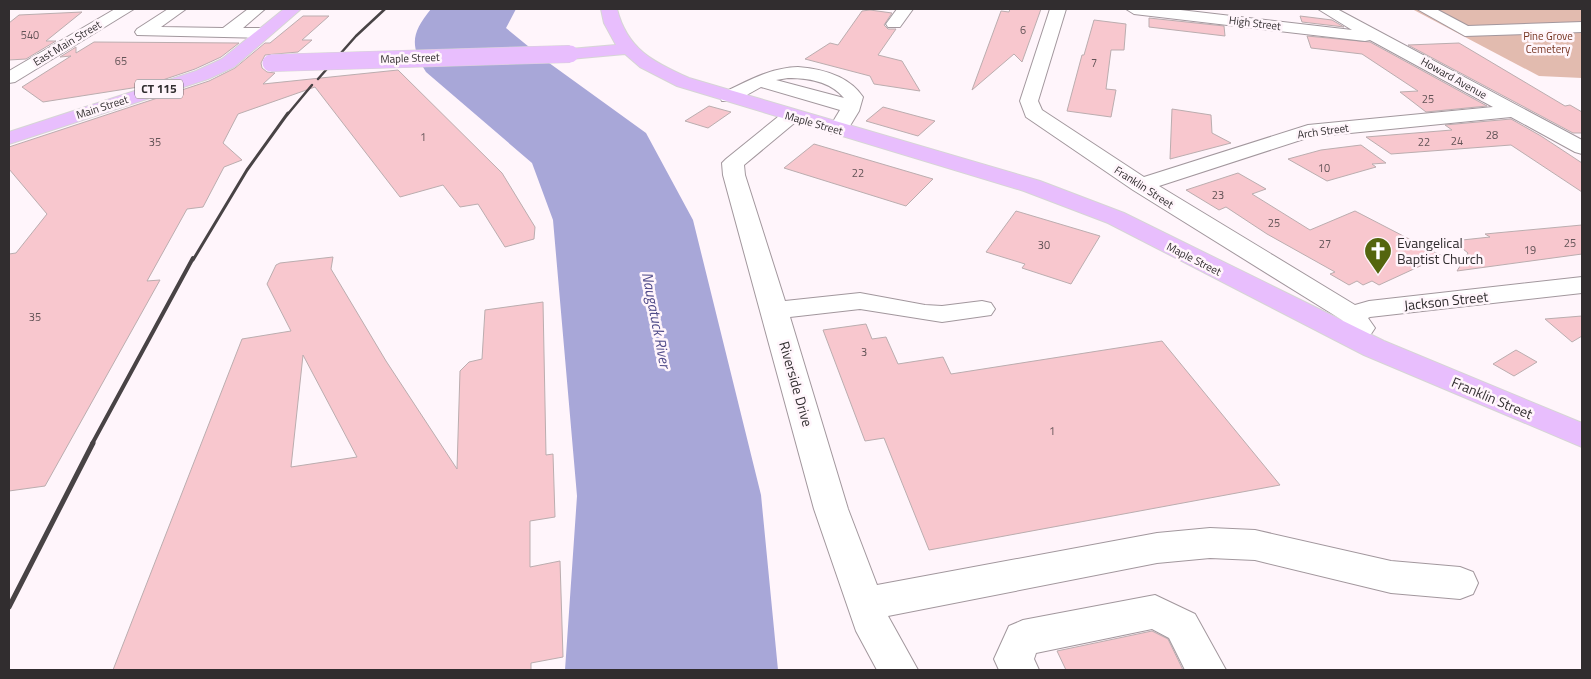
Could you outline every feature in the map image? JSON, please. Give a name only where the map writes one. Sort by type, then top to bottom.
[{"type":"main road","name":"Main Street","points":[[9,138],[224,65],[293,9]]},
{"type":"main road","points":[[609,9],[616,33],[628,49]]},
{"type":"main road","name":"Maple Street","points":[[224,65],[570,54],[628,49],[644,62],[675,79],[729,98],[1032,186],[1079,203],[1116,218],[1170,247],[1374,348]]},
{"type":"main road","name":"Franklin Street","points":[[1374,348],[1582,436]]},
{"type":"street","name":"East Main Street","points":[[9,78],[113,14],[125,9]]},
{"type":"street","points":[[178,9],[143,32],[264,33]]},
{"type":"street","points":[[226,33],[257,9]]},
{"type":"street","points":[[894,24],[905,9]]},
{"type":"street","name":"Franklin Street","points":[[1058,9],[1029,101],[1030,109],[1039,118],[1141,185],[1351,314]]},
{"type":"street","name":"High Street","points":[[1134,9],[1377,36]]},
{"type":"street","name":"Howard Avenue","points":[[1326,9],[1582,148]]},
{"type":"street","points":[[1425,9],[1465,31],[1582,26]]},
{"type":"street","points":[[729,98],[761,82],[851,108],[838,130]]},
{"type":"street","name":"Arch Street","points":[[1141,185],[1308,131],[1513,110]]},
{"type":"street","name":"Riverside Drive","points":[[790,116],[733,162],[734,175],[775,310],[831,509],[875,630],[898,670]]},
{"type":"street","name":"Jackson Street","points":[[1351,314],[1368,309],[1582,285]]},
{"type":"street","points":[[775,310],[860,301],[925,313],[942,314],[982,309]]},
{"type":"street","points":[[1351,314],[1374,348]]},
{"type":"street","points":[[865,604],[1157,548],[1210,542],[1255,545],[1391,577],[1460,583]]},
{"type":"street","points":[[1019,670],[1014,659],[1023,638],[1155,612],[1182,626],[1206,670]]},
{"type":"green space","name":"Pine Grove Cemetery","points":[[1412,9],[1582,9],[1582,78],[1539,76]]},
{"type":"water","name":"Naugatuck River","points":[[431,9],[516,9],[506,28],[545,60],[646,133],[693,220],[761,495],[778,670],[565,670],[577,496],[553,220],[532,163],[426,72],[417,54],[415,39],[420,25]]},
{"type":"building","points":[[1010,9],[1041,9],[1022,62],[1014,54],[972,90],[1001,11],[1009,12]]},
{"type":"building","points":[[870,10],[892,13],[884,25],[888,29],[896,29],[878,55],[902,61],[920,91],[874,84],[870,76],[805,59],[830,43],[838,45],[862,11]]},
{"type":"building","points":[[82,12],[46,41],[56,41],[26,59],[9,60],[9,23],[19,15]]},
{"type":"building","points":[[303,16],[329,16],[302,40],[312,40],[298,52],[265,55],[261,63],[262,68],[267,72],[275,73],[263,84],[398,70],[502,173],[535,227],[534,239],[505,247],[478,204],[460,207],[443,185],[400,197],[315,87],[238,114],[223,143],[242,160],[224,167],[203,207],[187,209],[147,281],[160,280],[45,486],[9,491],[9,254],[16,253],[47,214],[9,169],[9,147],[209,81],[235,68],[265,43],[270,43]]},
{"type":"building","points":[[1300,16],[1332,20],[1344,27],[1302,22]]},
{"type":"building","points":[[1149,18],[1224,26],[1225,36],[1149,27]]},
{"type":"building","points":[[1094,20],[1126,24],[1124,50],[1111,50],[1106,89],[1116,90],[1111,117],[1067,111],[1082,55],[1084,55]]},
{"type":"building","points":[[1307,36],[1370,42],[1487,106],[1426,112],[1400,92],[1418,91],[1362,54],[1311,48]]},
{"type":"building","points":[[94,42],[239,43],[221,57],[195,69],[145,86],[43,102],[22,87],[71,56],[60,57],[76,47],[76,53]]},
{"type":"building","points":[[1459,43],[1565,106],[1570,105],[1582,112],[1582,133],[1573,133],[1408,45]]},
{"type":"building","points":[[709,106],[731,112],[708,128],[685,121]]},
{"type":"building","points":[[883,107],[935,121],[918,136],[866,121]]},
{"type":"building","points":[[1172,109],[1211,115],[1212,133],[1231,143],[1170,159]]},
{"type":"building","points":[[1511,119],[1582,163],[1582,192],[1511,145],[1391,154],[1366,137],[1452,130],[1445,125]]},
{"type":"building","points":[[814,144],[933,179],[906,206],[784,168]]},
{"type":"building","points":[[1361,145],[1386,163],[1372,164],[1376,167],[1327,181],[1288,159],[1321,150]]},
{"type":"building","points":[[1238,173],[1266,189],[1252,194],[1310,230],[1355,211],[1442,256],[1379,285],[1372,281],[1363,285],[1357,281],[1349,285],[1330,274],[1335,272],[1267,234],[1226,207],[1219,210],[1186,190]]},
{"type":"building","points":[[1016,211],[1100,236],[1071,284],[1022,268],[1025,264],[986,252]]},
{"type":"building","points":[[1582,225],[1582,254],[1457,271],[1468,253],[1453,241],[1490,237],[1485,234]]},
{"type":"building","points":[[333,257],[331,269],[386,361],[457,469],[460,371],[469,362],[482,359],[485,310],[543,302],[546,455],[553,454],[555,517],[530,521],[530,567],[560,561],[563,657],[531,663],[531,670],[113,670],[242,339],[291,331],[267,284],[276,265]],"holes":[[[303,355],[357,457],[291,467]]]},
{"type":"building","points":[[1582,316],[1582,336],[1572,342],[1545,319]]},
{"type":"building","points":[[866,324],[872,339],[886,337],[898,364],[943,357],[951,374],[1162,341],[1280,485],[929,550],[884,438],[865,441],[823,330]]},
{"type":"building","points":[[1516,350],[1537,362],[1514,376],[1493,364]]},
{"type":"building","points":[[1152,631],[1168,639],[1183,670],[1066,670],[1057,651]]},
{"type":"railway","points":[[318,79],[356,36],[385,9]]},
{"type":"railway","points":[[287,115],[312,85]]},
{"type":"railway","points":[[193,260],[247,170],[288,113]]},
{"type":"railway","points":[[92,444],[193,258]]},
{"type":"railway","points":[[9,607],[93,443]]},
{"type":"place","name":"Evangelical Baptist Church","points":[[1378,275]]}]
